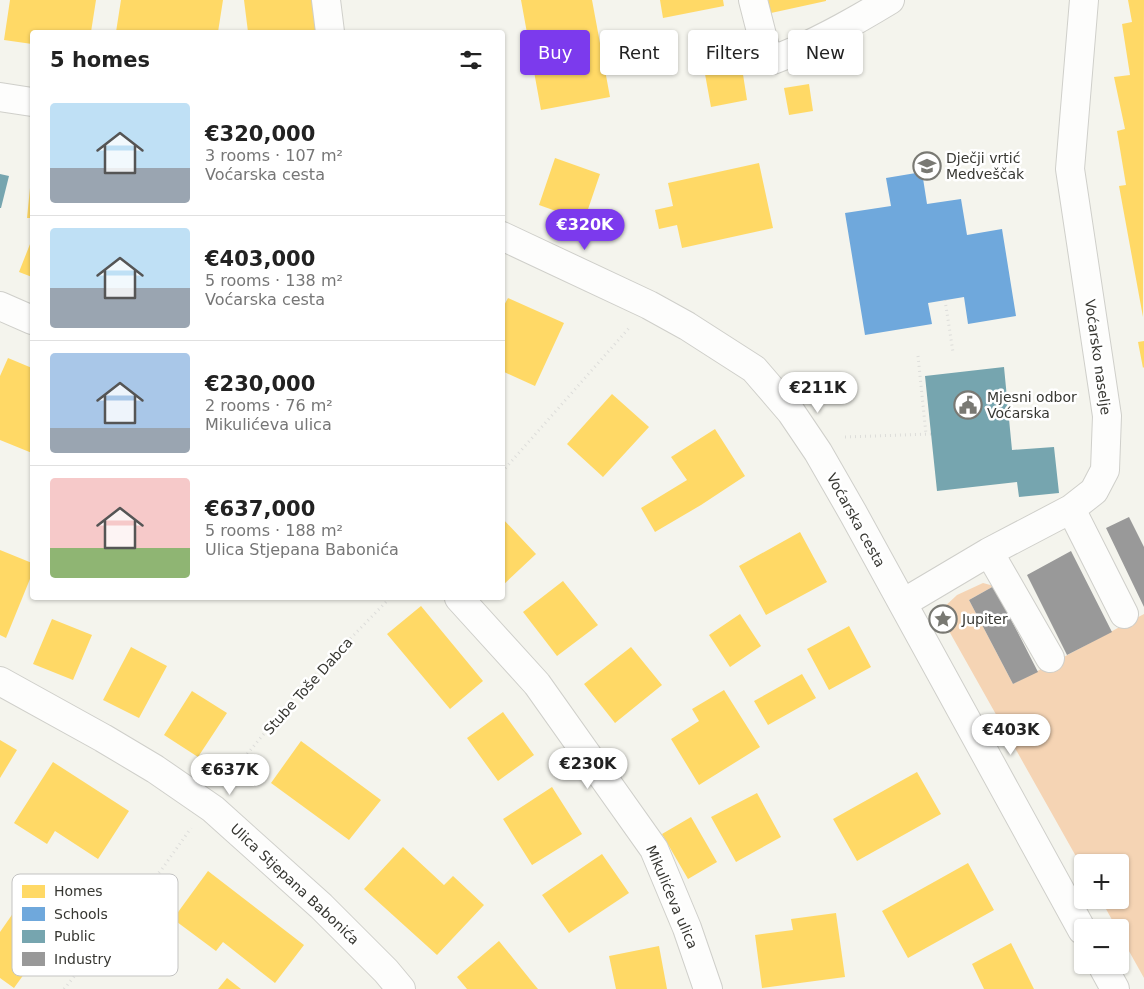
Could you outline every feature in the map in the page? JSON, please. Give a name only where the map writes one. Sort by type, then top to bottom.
[{"type":"street","points":[[326,0],[330,30]]},
{"type":"street","points":[[753,0],[765,47],[774,60],[845,27],[890,0]]},
{"type":"street","name":"Voćarsko naselje","points":[[903,603],[990,552],[1071,509],[1094,491],[1106,470],[1107,416],[1070,169],[1084,0]]},
{"type":"street","points":[[0,97],[30,102]]},
{"type":"street","name":"Voćarska cesta","points":[[505,237],[649,305],[687,326],[754,369],[791,412],[818,452],[903,603],[1076,919]]},
{"type":"street","points":[[0,306],[30,319]]},
{"type":"street","points":[[1071,509],[1124,614]]},
{"type":"street","points":[[990,552],[1050,658]]},
{"type":"street","name":"Mikulićeva ulica","points":[[462,600],[538,684],[654,849],[708,989]]},
{"type":"street","name":"Ulica Stjepana Babonića","points":[[0,681],[111,742],[155,769],[213,809],[321,906],[386,971],[401,989]]},
{"type":"street","points":[[1107,974],[1115,989]]},
{"type":"path","points":[[945,300],[953,352]]},
{"type":"path","points":[[505,469],[629,328]]},
{"type":"path","points":[[918,356],[926,434]]},
{"type":"path","points":[[838,435],[845,438],[931,434]]},
{"type":"path","name":"Stube Toše Dabca","points":[[228,777],[300,690],[388,600]]},
{"type":"path","points":[[158,874],[193,824]]},
{"type":"path","points":[[64,989],[75,976]]},
{"type":"shaded area","points":[[983,583],[994,586],[969,600],[1013,684],[1144,614],[1144,978],[1129,951],[1129,919],[1112,919],[1106,909],[1129,909],[1129,854],[1075,854],[940,615],[940,611],[957,595]]},
{"type":"building: Homes","points":[[10,0],[96,0],[91,30],[30,30],[30,44],[4,40]]},
{"type":"building: Homes","points":[[121,0],[223,0],[218,30],[116,30]]},
{"type":"building: Homes","points":[[244,0],[314,0],[317,30],[248,30]]},
{"type":"building: Homes","points":[[521,0],[592,0],[600,43],[600,75],[606,75],[610,97],[541,110],[535,75],[590,75],[590,30],[526,30]]},
{"type":"building: Homes","points":[[660,0],[723,0],[724,6],[663,18]]},
{"type":"building: Homes","points":[[768,0],[826,0],[826,1],[771,13]]},
{"type":"building: Homes","points":[[1128,0],[1144,0],[1143,317],[1119,186],[1126,185],[1117,131],[1125,129],[1114,77],[1130,75],[1122,24],[1132,22]]},
{"type":"building: Homes","points":[[705,75],[743,75],[747,100],[711,107]]},
{"type":"building: Homes","points":[[809,84],[813,111],[789,115],[784,88]]},
{"type":"building: Homes","points":[[555,158],[600,174],[584,221],[539,205]]},
{"type":"building: Homes","points":[[759,163],[773,228],[682,248],[677,225],[659,229],[655,210],[673,206],[668,183]]},
{"type":"building: Homes","points":[[30,188],[30,218],[27,218]]},
{"type":"building: Homes","points":[[30,244],[30,276],[19,272]]},
{"type":"building: Homes","points":[[508,298],[564,323],[535,386],[505,372],[505,304]]},
{"type":"building: Homes","points":[[1144,341],[1144,367],[1143,368],[1138,342]]},
{"type":"building: Homes","points":[[8,358],[30,367],[30,452],[0,440],[0,376]]},
{"type":"building: Homes","points":[[612,394],[649,427],[603,477],[567,444]]},
{"type":"building: Homes","points":[[715,429],[745,476],[655,532],[641,508],[687,480],[671,457]]},
{"type":"building: Homes","points":[[505,521],[536,554],[505,583]]},
{"type":"building: Homes","points":[[800,532],[827,582],[766,615],[739,566]]},
{"type":"building: Homes","points":[[0,550],[30,562],[30,579],[6,638],[0,635]]},
{"type":"building: Homes","points":[[563,581],[598,625],[557,656],[523,612]]},
{"type":"building: Homes","points":[[421,606],[483,681],[450,709],[387,634]]},
{"type":"building: Homes","points":[[740,614],[761,646],[730,667],[709,635]]},
{"type":"building: Homes","points":[[52,619],[92,635],[73,680],[33,664]]},
{"type":"building: Homes","points":[[849,626],[871,667],[829,690],[807,649]]},
{"type":"building: Homes","points":[[131,647],[167,666],[139,718],[103,700]]},
{"type":"building: Homes","points":[[631,647],[662,685],[615,723],[584,684]]},
{"type":"building: Homes","points":[[802,674],[816,698],[768,725],[754,701]]},
{"type":"building: Homes","points":[[724,690],[760,747],[699,785],[671,739],[699,721],[692,709]]},
{"type":"building: Homes","points":[[192,691],[227,713],[198,757],[164,735]]},
{"type":"building: Homes","points":[[503,712],[534,755],[498,781],[467,738]]},
{"type":"building: Homes","points":[[0,740],[17,750],[0,778]]},
{"type":"building: Homes","points":[[301,741],[381,800],[349,840],[271,783]]},
{"type":"building: Homes","points":[[53,762],[129,811],[98,859],[55,831],[47,844],[14,823]]},
{"type":"building: Homes","points":[[917,772],[941,814],[857,861],[833,819]]},
{"type":"building: Homes","points":[[552,787],[582,834],[532,865],[503,819]]},
{"type":"building: Homes","points":[[757,793],[781,837],[736,862],[711,817]]},
{"type":"building: Homes","points":[[691,817],[717,862],[688,879],[662,834]]},
{"type":"building: Homes","points":[[403,847],[444,885],[453,876],[484,905],[437,955],[364,889]]},
{"type":"building: Homes","points":[[602,854],[629,893],[569,933],[542,895]]},
{"type":"building: Homes","points":[[968,863],[994,910],[908,958],[882,911]]},
{"type":"building: Homes","points":[[208,871],[304,945],[275,983],[223,942],[216,951],[178,923],[178,912]]},
{"type":"building: Homes","points":[[836,913],[845,977],[762,988],[755,935],[793,930],[791,919]]},
{"type":"building: Homes","points":[[12,915],[12,976],[23,976],[14,988],[0,978],[0,932]]},
{"type":"building: Homes","points":[[499,941],[538,989],[467,989],[457,977]]},
{"type":"building: Homes","points":[[1011,943],[1034,989],[984,989],[972,964]]},
{"type":"building: Homes","points":[[659,946],[667,989],[616,989],[609,956]]},
{"type":"building: Homes","points":[[227,978],[241,989],[218,989]]},
{"type":"building: Schools","points":[[922,172],[927,204],[961,199],[967,235],[1002,229],[1016,316],[968,324],[964,297],[928,303],[932,324],[865,335],[845,213],[891,206],[886,178]]},
{"type":"building: Public","points":[[0,174],[9,176],[1,208],[0,208]]},
{"type":"building: Public","name":"Mjesni odbor Voćarska","points":[[1004,367],[1012,450],[1054,447],[1059,493],[1019,497],[1017,482],[937,491],[925,376]]},
{"type":"building: Industry","points":[[1129,517],[1144,547],[1144,607],[1106,528]]},
{"type":"building: Industry","points":[[1071,551],[1112,632],[1067,655],[1027,575]]},
{"type":"building: Industry","points":[[994,586],[1038,672],[1013,684],[969,600]]},
{"type":"place","name":"Dječji vrtić Medveščak","points":[[927,166]]},
{"type":"place","name":"Mjesni odbor Voćarska","points":[[968,405]]},
{"type":"place","name":"Jupiter","points":[[943,619]]}]
